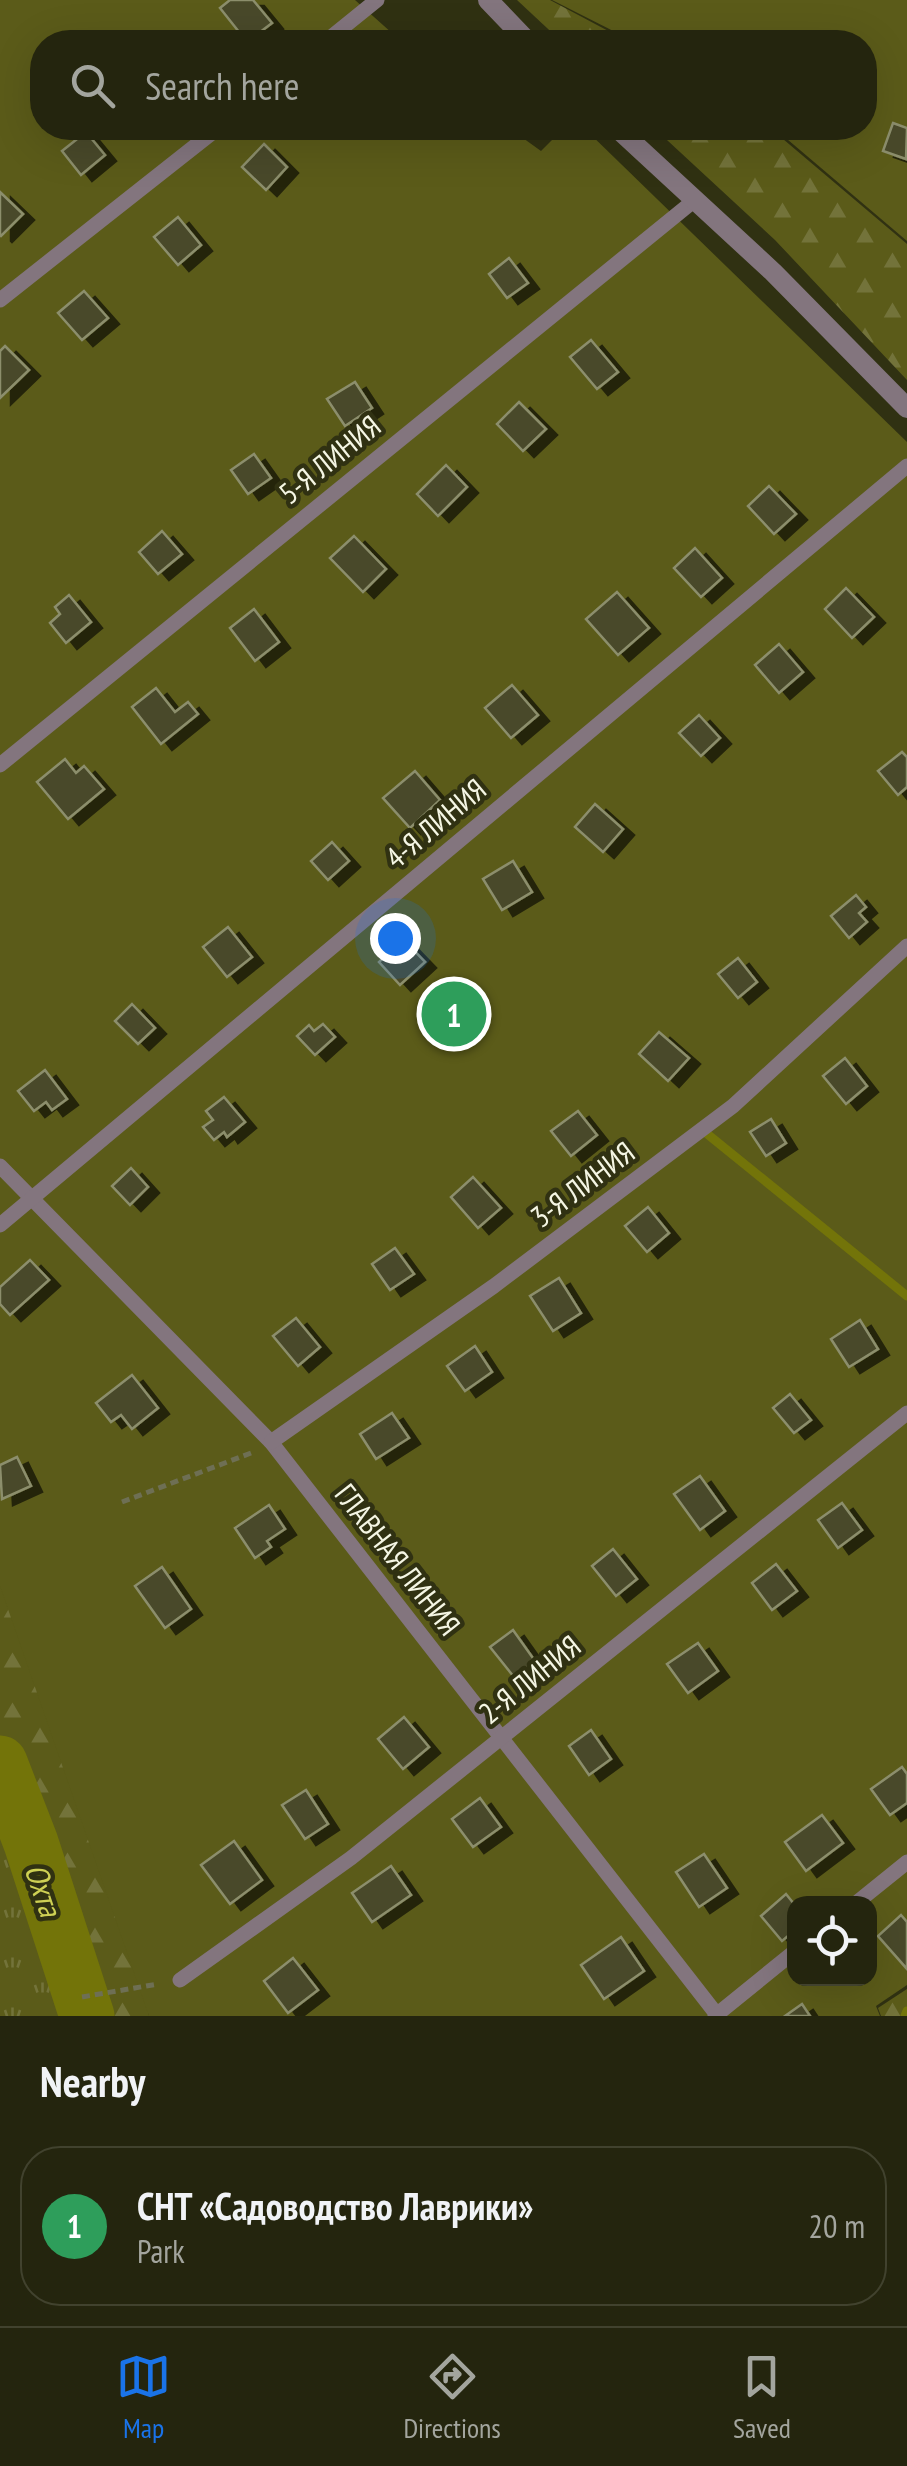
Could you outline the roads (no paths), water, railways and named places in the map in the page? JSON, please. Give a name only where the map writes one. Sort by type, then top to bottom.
[{"type":"street","points":[[488,0],[517,30]]},
{"type":"street","points":[[630,140],[696,199],[907,408]]},
{"type":"lane","points":[[340,30],[371,6]]},
{"type":"lane","points":[[0,300],[203,140]]},
{"type":"lane","name":"5-Я ЛИНИЯ","points":[[0,765],[696,199]]},
{"type":"lane","name":"4-Я ЛИНИЯ","points":[[0,1225],[907,466]]},
{"type":"lane","name":"3-Я ЛИНИЯ","points":[[271,1442],[494,1286],[734,1106],[907,946]]},
{"type":"lane","name":"ГЛАВНАЯ ЛИНИЯ","points":[[0,1166],[271,1442],[717,2016]]},
{"type":"lane","name":"2-Я ЛИНИЯ","points":[[180,1980],[351,1858],[907,1413]]},
{"type":"lane","points":[[865,1896],[907,1862]]},
{"type":"lane","points":[[717,2016],[787,1958]]},
{"type":"waterway","points":[[706,1133],[907,1296]]},
{"type":"waterway","name":"Охта","points":[[0,1763],[31,1843],[87,2016]]},
{"type":"waterway","points":[[905,2016],[907,2011]]},
{"type":"place","name":"СНТ «Садоводство Лаврики»","points":[[454,1014]]}]
